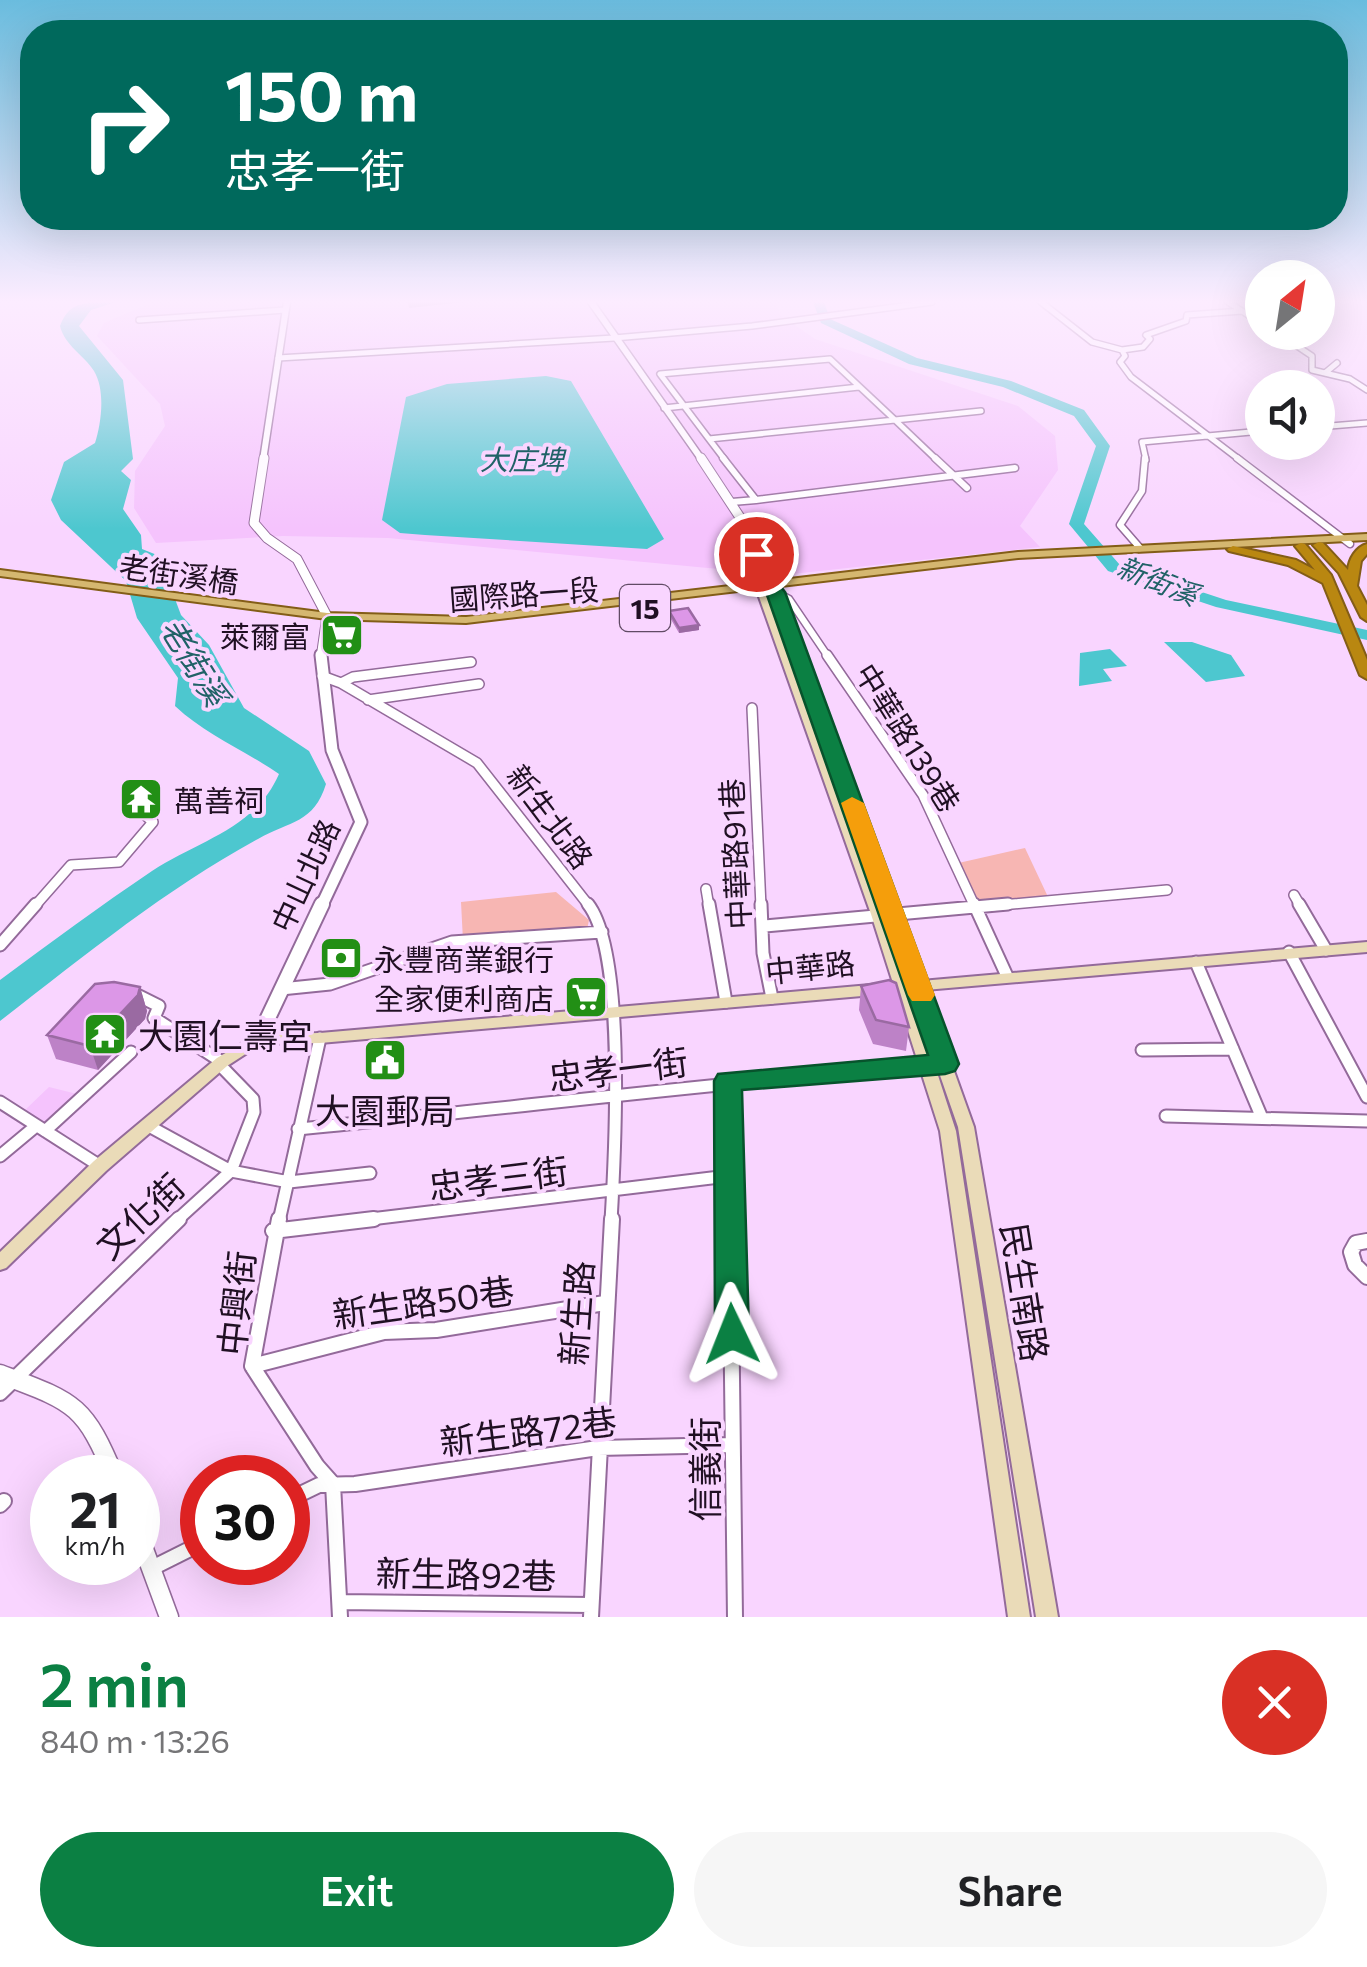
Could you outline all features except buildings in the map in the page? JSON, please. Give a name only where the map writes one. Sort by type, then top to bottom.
[{"type":"highway","points":[[1301,543],[1329,586],[1367,675]]},
{"type":"highway","points":[[1354,587],[1354,560],[1367,543]]},
{"type":"highway","points":[[1319,545],[1354,587],[1365,614]]},
{"type":"highway","points":[[1233,549],[1292,562],[1329,586]]},
{"type":"main road","name":"15","points":[[1145,551],[1347,541]]},
{"type":"main road","name":"15","points":[[1145,551],[1367,543]]},
{"type":"main road","name":"國際路一段","points":[[250,611],[325,619],[490,626],[1043,557],[1145,551]]},
{"type":"main road","name":"15","points":[[0,573],[92,590]]},
{"type":"main road","name":"15","points":[[0,581],[92,590]]},
{"type":"main road","name":"老街溪橋","points":[[92,590],[250,611]]},
{"type":"main road","name":"民生南路","points":[[769,591],[936,1064],[966,1127],[1046,1617]]},
{"type":"main road","name":"中華路","points":[[258,1039],[320,1038],[1367,947]]},
{"type":"main road","points":[[0,1263],[147,1125],[220,1063],[258,1039]]},
{"type":"main road","name":"民生南路","points":[[936,1064],[1018,1617]]},
{"type":"street","name":"中山北路","points":[[258,1039],[361,822],[335,762],[322,676],[325,619],[297,558],[267,538],[254,523],[275,377]]},
{"type":"street","points":[[642,377],[732,502],[747,528],[769,591]]},
{"type":"street","points":[[663,377],[756,500]]},
{"type":"street","points":[[849,377],[967,488]]},
{"type":"street","points":[[1133,377],[1347,541]]},
{"type":"street","points":[[1342,377],[1367,390]]},
{"type":"street","points":[[664,408],[859,387]]},
{"type":"street","points":[[709,439],[982,411]]},
{"type":"street","points":[[1335,425],[1367,422]]},
{"type":"street","points":[[1145,551],[1120,525],[1122,513],[1138,498],[1147,476],[1142,442],[1245,433]]},
{"type":"street","points":[[732,502],[1015,468]]},
{"type":"street","name":"中華路139巷","points":[[769,591],[789,599],[922,795],[1008,976]]},
{"type":"street","points":[[341,683],[353,677],[472,662]]},
{"type":"street","name":"新生北路","points":[[322,676],[341,683],[488,772],[600,920],[614,1013]]},
{"type":"street","points":[[368,700],[479,684]]},
{"type":"street","name":"中華路91巷","points":[[752,708],[765,926],[763,952],[772,998]]},
{"type":"street","points":[[0,946],[71,865],[119,862],[151,828],[153,822],[138,808]]},
{"type":"street","points":[[706,889],[726,1002]]},
{"type":"street","points":[[765,926],[1167,890]]},
{"type":"street","points":[[1294,895],[1326,950]]},
{"type":"street","points":[[282,989],[330,984],[452,942],[602,932]]},
{"type":"street","points":[[1290,952],[1367,1097]]},
{"type":"street","points":[[1196,962],[1262,1118]]},
{"type":"street","points":[[123,993],[159,1006],[154,1018],[220,1063]]},
{"type":"street","name":"新生路","points":[[591,1611],[614,1192],[614,1013]]},
{"type":"street","name":"中興街","points":[[320,1038],[289,1182],[274,1231],[252,1366],[317,1466],[333,1484]]},
{"type":"street","points":[[1142,1050],[1233,1049]]},
{"type":"street","points":[[0,1156],[131,1052]]},
{"type":"street","name":"文化街","points":[[4,1382],[230,1171],[254,1112],[252,1099],[220,1063]]},
{"type":"street","name":"忠孝一街","points":[[298,1129],[615,1098],[728,1081],[936,1064]]},
{"type":"street","name":"信義街","points":[[728,1081],[735,1617]]},
{"type":"street","points":[[0,1102],[100,1166]]},
{"type":"street","points":[[1166,1116],[1367,1121]]},
{"type":"street","points":[[147,1125],[230,1171],[289,1182],[370,1172]]},
{"type":"street","name":"忠孝三街","points":[[274,1231],[728,1176]]},
{"type":"street","points":[[1367,1240],[1356,1244],[1351,1252],[1355,1265],[1367,1277]]},
{"type":"street","name":"新生路50巷","points":[[252,1366],[384,1332],[436,1330],[605,1303]]},
{"type":"street","points":[[4,1382],[64,1396],[86,1412],[105,1455]]},
{"type":"street","name":"新生路72巷","points":[[310,1488],[318,1484],[355,1484],[598,1448],[732,1445]]},
{"type":"street","points":[[333,1484],[340,1609]]},
{"type":"street","points":[[158,1585],[169,1617]]},
{"type":"street","name":"新生路92巷","points":[[340,1609],[591,1611]]},
{"type":"shaded area","points":[[135,377],[932,377],[1018,406],[1055,436],[1058,470],[1020,526],[1040,547],[783,575],[388,538],[283,536],[156,543],[134,508],[135,471],[165,426],[160,404]]},
{"type":"shaded area","points":[[1025,848],[1049,899],[972,906],[954,864]]},
{"type":"shaded area","points":[[556,892],[589,920],[587,930],[463,941],[461,902]]},
{"type":"shaded area","points":[[49,1087],[77,1094],[46,1125],[25,1110]]},
{"type":"water","name":"大庄埤","points":[[528,377],[571,381],[664,539],[647,549],[400,533],[382,520],[406,397],[447,384]]},
{"type":"water","name":"老街溪","points":[[98,379],[123,380],[133,459],[121,471],[131,480],[123,509],[141,535],[142,549],[162,557],[156,572],[169,583],[181,615],[209,645],[244,708],[309,751],[326,784],[308,814],[191,880],[0,1021],[0,980],[152,871],[241,821],[269,793],[279,774],[212,734],[175,706],[178,678],[137,618],[126,581],[61,520],[51,500],[64,462],[95,443],[101,407]]},
{"type":"water","points":[[1164,642],[1192,642],[1231,655],[1245,676],[1206,682]]},
{"type":"water","points":[[1110,649],[1127,666],[1103,669],[1112,681],[1079,686],[1080,653]]},
{"type":"waterway","name":"新街溪","points":[[980,377],[1079,413],[1103,446],[1076,524],[1114,568],[1222,604],[1367,635]]},
{"type":"slow traffic","points":[[852,803],[922,995]]},
{"type":"place","name":"萊爾富","points":[[342,635]]},
{"type":"place","name":"萬善祠","points":[[141,799]]},
{"type":"place","name":"永豐商業銀行","points":[[341,958]]},
{"type":"place","name":"全家便利商店","points":[[586,997]]},
{"type":"place","name":"大園仁壽宮","points":[[105,1034]]},
{"type":"place","name":"大園郵局","points":[[385,1060]]},
{"type":"route","points":[[732,1334],[728,1081],[945,1064],[776,592],[767,586],[756,554]]}]
